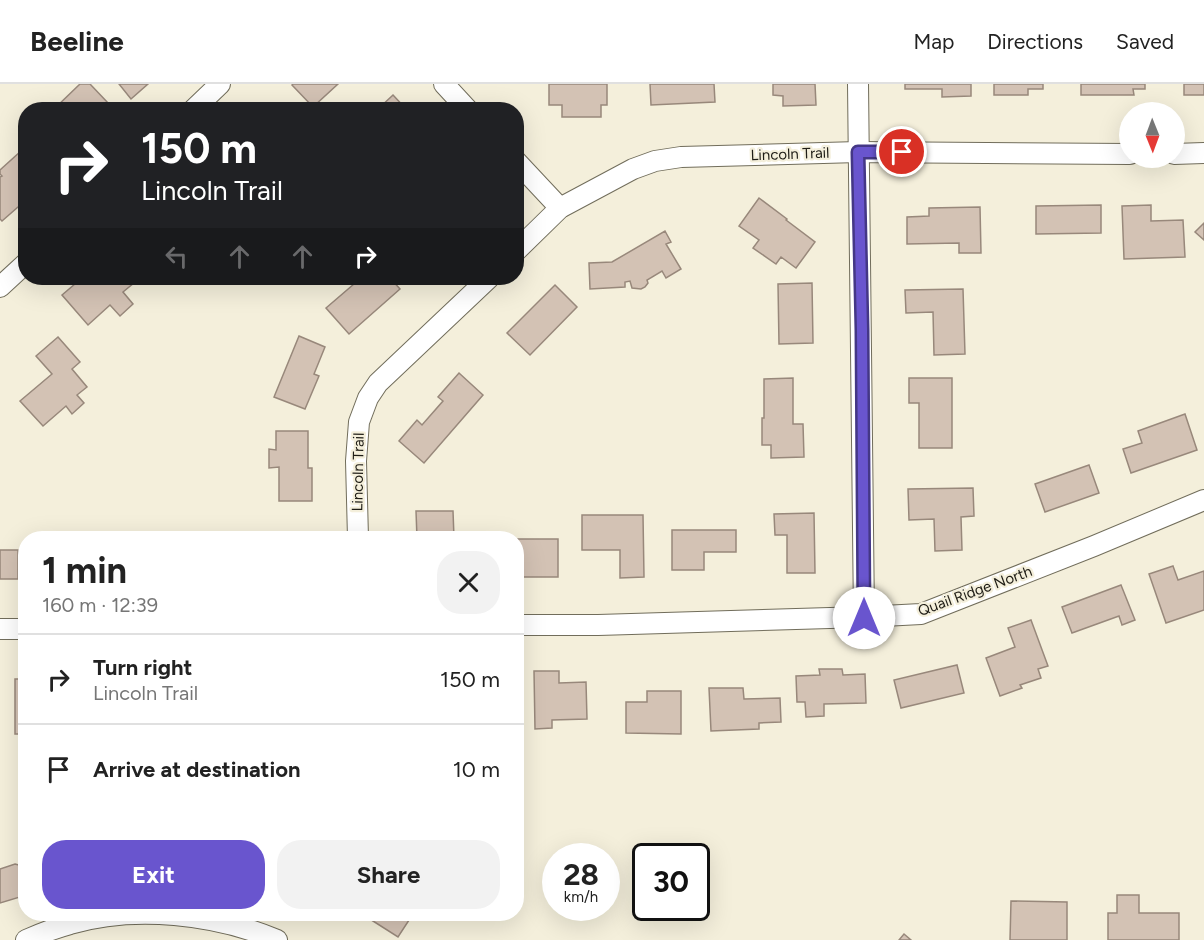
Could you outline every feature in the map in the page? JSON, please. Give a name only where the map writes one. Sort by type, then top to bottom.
[{"type":"street","points":[[201,102],[220,84]]},
{"type":"street","points":[[444,84],[461,102]]},
{"type":"street","points":[[858,84],[864,618]]},
{"type":"street","name":"Lincoln Trail","points":[[524,243],[560,208],[615,177],[655,161],[681,157],[858,152],[1119,154]]},
{"type":"street","points":[[1185,154],[1204,153]]},
{"type":"street","points":[[524,170],[560,208]]},
{"type":"street","points":[[0,287],[18,270]]},
{"type":"street","name":"Lincoln Trail","points":[[358,531],[357,441],[359,422],[368,399],[378,383],[482,285]]},
{"type":"street","name":"Quail Ridge North","points":[[524,625],[598,626],[864,618],[921,614],[1204,500]]},
{"type":"street","points":[[0,629],[18,629]]},
{"type":"street","points":[[26,940],[83,921]]},
{"type":"street","points":[[215,921],[259,932],[277,940]]},
{"type":"building","points":[[80,84],[90,84],[107,102],[61,102]]},
{"type":"building","points":[[119,84],[148,84],[131,99]]},
{"type":"building","points":[[338,84],[318,102],[308,102],[292,85]]},
{"type":"building","points":[[549,84],[607,84],[607,105],[601,105],[601,117],[562,117],[562,105],[549,105]]},
{"type":"building","points":[[650,84],[714,84],[715,102],[651,105]]},
{"type":"building","points":[[773,84],[815,84],[816,105],[783,106],[783,96],[773,95]]},
{"type":"building","points":[[905,84],[971,84],[971,96],[942,97],[942,89],[905,89]]},
{"type":"building","points":[[994,84],[1043,84],[1043,89],[1028,89],[1028,95],[994,95]]},
{"type":"building","points":[[1081,84],[1145,84],[1145,89],[1133,89],[1134,95],[1081,95]]},
{"type":"building","points":[[1184,84],[1204,84],[1204,95],[1184,95]]},
{"type":"building","points":[[393,95],[400,102],[386,102]]},
{"type":"building","points":[[18,154],[18,207],[2,221],[0,219],[0,177],[2,176],[0,170]]},
{"type":"building","points":[[759,198],[815,242],[796,268],[781,257],[776,264],[753,248],[759,240],[739,226]]},
{"type":"building","points":[[1101,205],[1101,233],[1036,234],[1036,206]]},
{"type":"building","points":[[1151,205],[1151,221],[1183,220],[1185,257],[1124,259],[1122,206]]},
{"type":"building","points":[[980,207],[981,253],[959,253],[959,243],[907,244],[907,217],[929,216],[929,208]]},
{"type":"building","points":[[1204,223],[1204,240],[1195,232]]},
{"type":"building","points":[[665,231],[671,242],[666,244],[681,269],[666,278],[662,271],[647,280],[648,283],[641,289],[632,288],[630,281],[625,282],[625,287],[590,289],[589,263],[612,262]]},
{"type":"building","points":[[812,283],[813,343],[779,344],[778,284]]},
{"type":"building","points":[[74,285],[132,285],[123,292],[133,304],[120,316],[110,305],[88,325],[62,295]]},
{"type":"building","points":[[353,285],[396,285],[400,289],[349,334],[326,308]]},
{"type":"building","points":[[555,285],[577,307],[530,355],[507,333]]},
{"type":"building","points":[[963,289],[965,354],[934,355],[933,312],[906,313],[905,290]]},
{"type":"building","points":[[299,336],[325,347],[314,374],[319,376],[305,409],[274,397]]},
{"type":"building","points":[[58,337],[80,362],[72,369],[87,387],[77,395],[84,403],[72,414],[66,406],[43,426],[20,401],[52,374],[36,356]]},
{"type":"building","points":[[459,373],[483,395],[424,463],[399,441],[417,420],[422,425],[443,401],[438,397]]},
{"type":"building","points":[[793,378],[793,424],[803,424],[804,457],[771,458],[771,445],[762,445],[764,379]]},
{"type":"building","points":[[909,378],[952,378],[952,448],[919,448],[919,403],[909,403]]},
{"type":"building","points":[[1185,414],[1197,450],[1131,473],[1123,449],[1142,443],[1138,431]]},
{"type":"building","points":[[276,431],[308,431],[308,468],[312,468],[312,501],[279,501],[279,467],[269,468],[269,449],[276,450]]},
{"type":"building","points":[[1089,465],[1099,493],[1045,512],[1035,484]]},
{"type":"building","points":[[973,488],[974,516],[961,517],[962,550],[935,551],[934,519],[909,520],[908,489]]},
{"type":"building","points":[[416,511],[453,511],[454,531],[417,531]]},
{"type":"building","points":[[814,513],[815,573],[787,573],[787,535],[775,535],[774,514]]},
{"type":"building","points":[[582,515],[643,515],[644,577],[620,578],[620,550],[582,550]]},
{"type":"building","points":[[672,530],[736,530],[736,552],[704,552],[704,570],[672,570]]},
{"type":"building","points":[[524,539],[558,539],[558,577],[524,577]]},
{"type":"building","points":[[0,550],[18,550],[18,579],[0,579]]},
{"type":"building","points":[[1173,566],[1178,580],[1204,571],[1204,610],[1166,623],[1149,574]]},
{"type":"building","points":[[1121,585],[1135,620],[1122,625],[1119,616],[1072,633],[1062,607]]},
{"type":"building","points":[[1031,620],[1048,666],[1038,669],[1041,678],[1020,685],[1022,688],[1000,696],[986,658],[1015,647],[1008,628]]},
{"type":"building","points":[[957,665],[964,693],[901,708],[894,680]]},
{"type":"building","points":[[819,669],[842,669],[843,675],[865,674],[866,703],[824,704],[824,716],[806,717],[805,702],[797,702],[796,676],[820,675]]},
{"type":"building","points":[[534,671],[559,671],[559,683],[586,682],[587,719],[552,720],[552,728],[535,729]]},
{"type":"building","points":[[15,679],[18,679],[18,734],[15,734]]},
{"type":"building","points":[[709,688],[743,688],[744,699],[780,698],[781,722],[759,723],[759,729],[711,731]]},
{"type":"building","points":[[647,691],[681,691],[681,734],[626,733],[626,702],[647,702]]},
{"type":"building","points":[[18,865],[18,898],[0,903],[0,869]]},
{"type":"building","points":[[1117,895],[1139,895],[1139,913],[1179,913],[1179,940],[1108,940],[1108,913],[1117,913]]},
{"type":"building","points":[[1011,901],[1067,902],[1067,940],[1010,940]]},
{"type":"building","points":[[373,921],[408,921],[398,937]]},
{"type":"building","points":[[904,934],[911,940],[899,940]]},
{"type":"route","points":[[864,618],[858,152],[902,152]]}]
